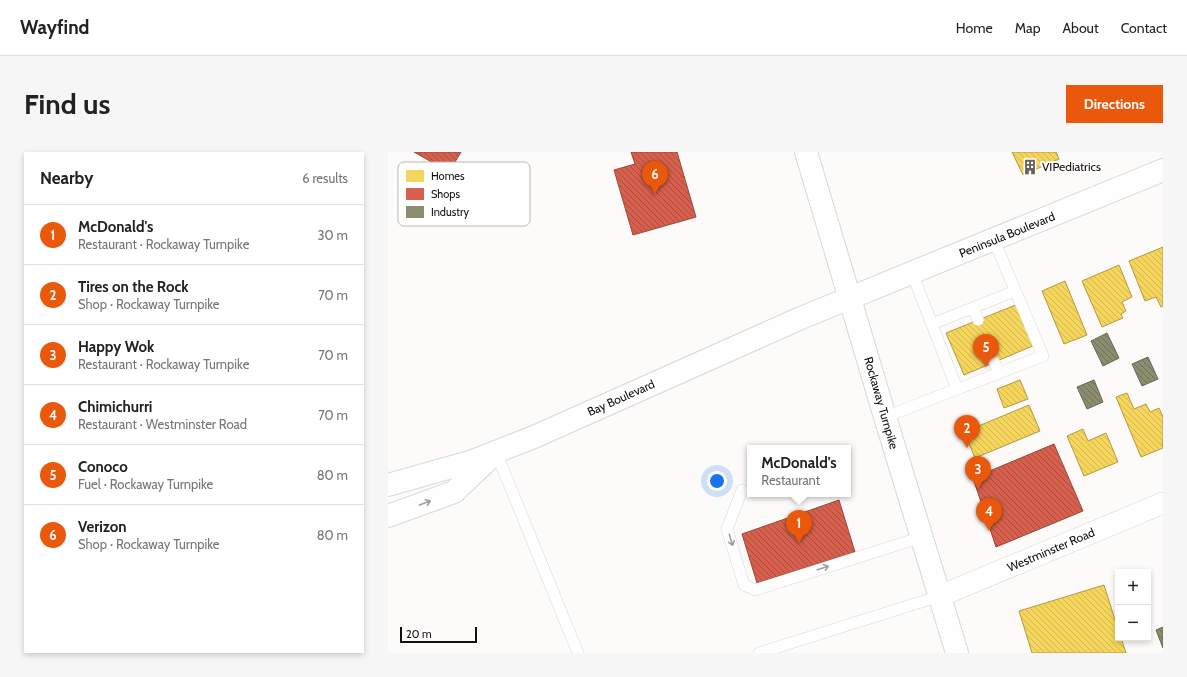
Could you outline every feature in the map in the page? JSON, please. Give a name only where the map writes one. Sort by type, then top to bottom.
[{"type":"main road","name":"Rockaway Turnpike","points":[[806,152],[957,653]]},
{"type":"main road","name":"Peninsula Boulevard","points":[[850,299],[1163,170]]},
{"type":"main road","name":"Bay Boulevard","points":[[388,485],[444,470],[534,437],[801,318],[850,299]]},
{"type":"main road","points":[[388,516],[454,492],[496,452]]},
{"type":"street","name":"Westminster Road","points":[[940,596],[1163,503]]},
{"type":"lane","points":[[885,417],[1043,356],[994,240]]},
{"type":"lane","points":[[912,273],[957,389]]},
{"type":"lane","points":[[932,324],[1016,291]]},
{"type":"lane","points":[[973,308],[978,320]]},
{"type":"lane","points":[[994,362],[999,373]]},
{"type":"lane","points":[[496,452],[578,653]]},
{"type":"lane","points":[[742,490],[727,529],[744,585],[755,590],[922,537]]},
{"type":"lane","points":[[759,653],[940,596]]},
{"type":"building: Homes","name":"VIPediatrics","points":[[1012,152],[1056,152],[1059,159],[1023,175]]},
{"type":"building: Homes","points":[[1163,247],[1163,306],[1161,307],[1156,297],[1145,301],[1129,261]]},
{"type":"building: Homes","points":[[1119,265],[1132,297],[1122,302],[1126,311],[1121,314],[1123,318],[1102,327],[1082,281]]},
{"type":"building: Homes","points":[[1065,281],[1087,335],[1064,344],[1042,291]]},
{"type":"building: Homes","points":[[1018,304],[1035,345],[964,375],[946,333]]},
{"type":"building: Homes","points":[[1020,380],[1028,399],[1004,408],[997,389]]},
{"type":"building: Homes","points":[[1127,393],[1134,409],[1146,404],[1150,412],[1159,408],[1163,417],[1163,448],[1141,457],[1116,397]]},
{"type":"building: Homes","points":[[1029,405],[1040,431],[975,458],[964,432]]},
{"type":"building: Homes","points":[[1083,429],[1088,441],[1106,433],[1118,462],[1084,476],[1067,436]]},
{"type":"building: Homes","points":[[1104,585],[1115,620],[1115,641],[1122,641],[1126,653],[1032,653],[1019,611]]},
{"type":"building: Shops","points":[[414,152],[461,152],[455,162],[432,162]]},
{"type":"building: Shops","points":[[631,152],[677,152],[696,217],[633,235],[614,170],[635,164]]},
{"type":"building: Shops","points":[[1054,444],[1083,511],[996,547],[973,478]]},
{"type":"building: Shops","points":[[839,500],[855,552],[757,583],[742,534]]},
{"type":"building: Industry","points":[[1107,333],[1119,358],[1103,366],[1091,341]]},
{"type":"building: Industry","points":[[1148,357],[1158,379],[1142,386],[1132,364]]},
{"type":"building: Industry","points":[[1094,380],[1103,402],[1087,409],[1077,387]]},
{"type":"building: Industry","points":[[1163,627],[1163,648],[1156,630]]},
{"type":"place","name":"VIPediatrics","points":[[1030,167]]},
{"type":"place","name":"Verizon","points":[[655,194]]},
{"type":"place","name":"Conoco","points":[[986,367]]},
{"type":"place","name":"Tires on the Rock","points":[[967,448]]},
{"type":"place","name":"Happy Wok","points":[[978,489]]},
{"type":"place","name":"Chimichurri","points":[[989,531]]},
{"type":"place","name":"McDonald's","points":[[799,543]]}]
